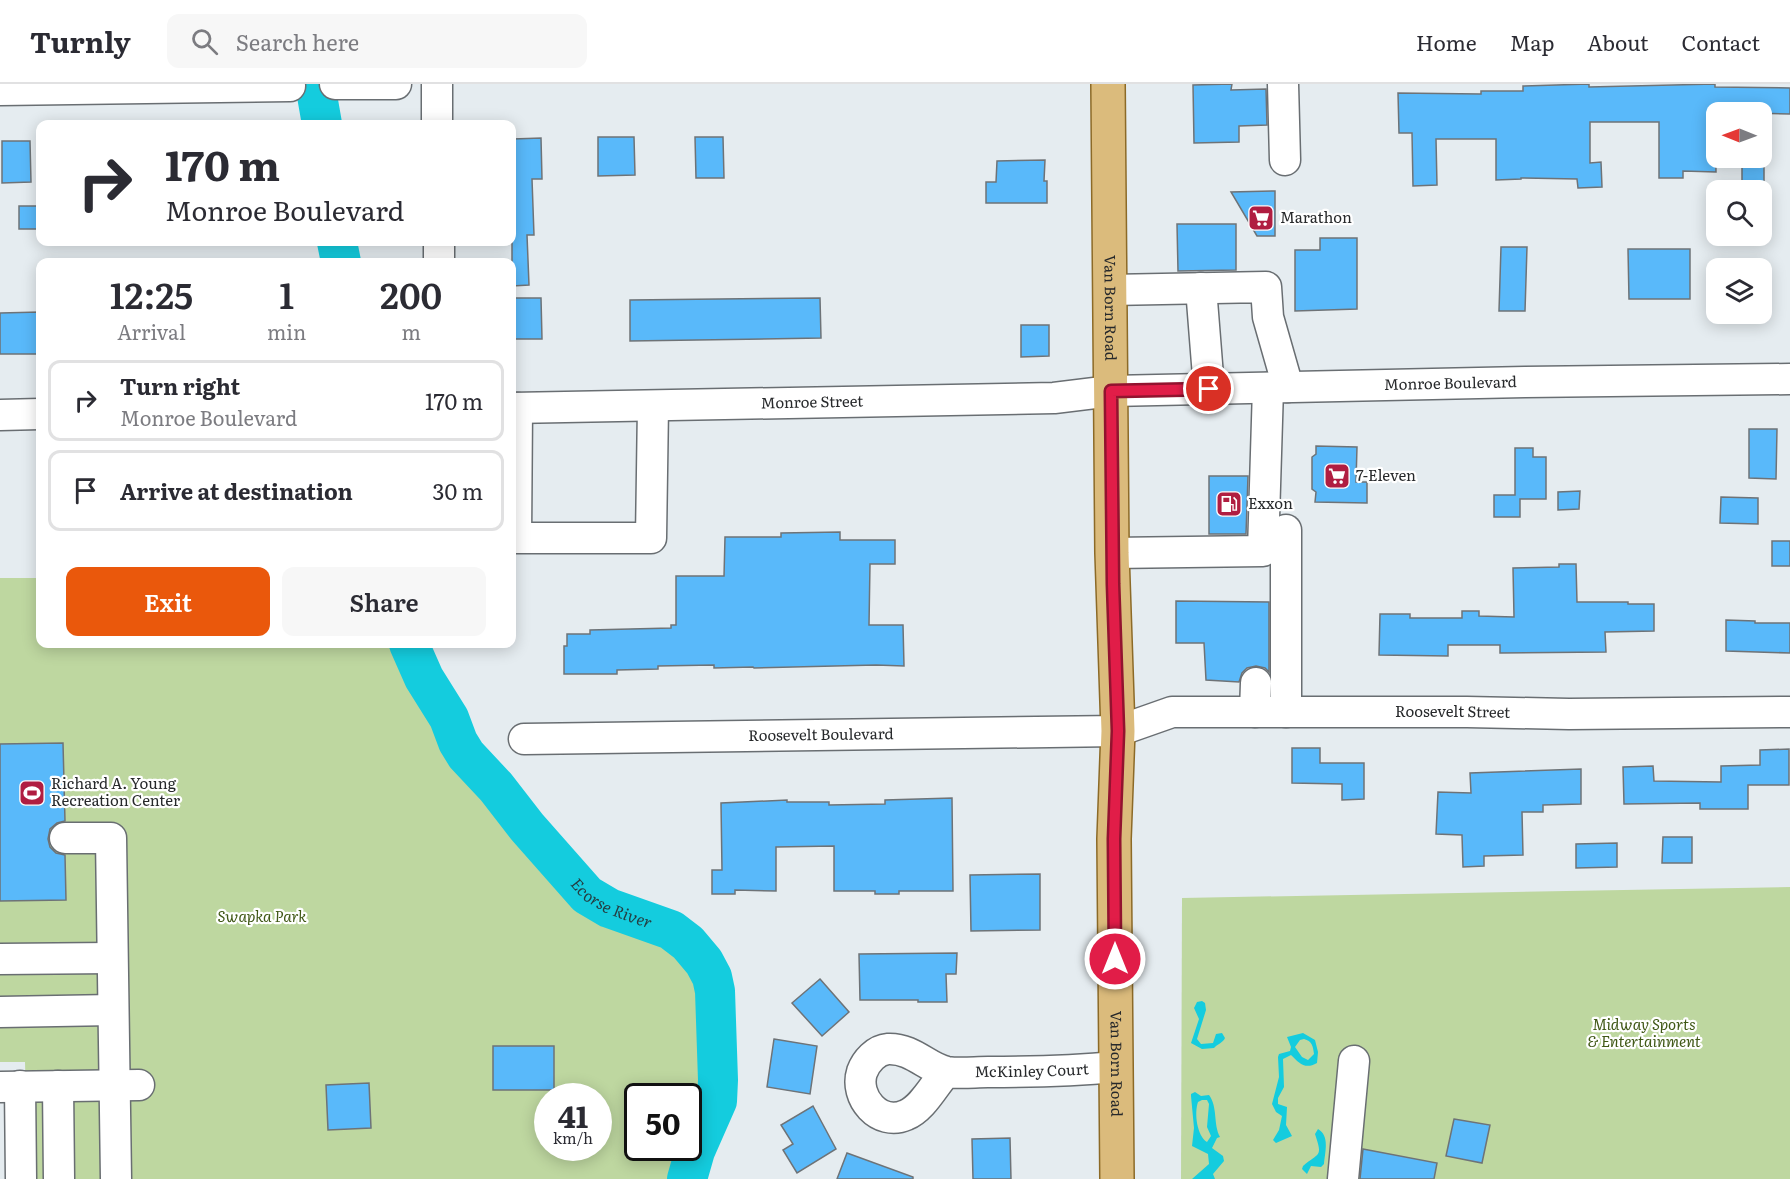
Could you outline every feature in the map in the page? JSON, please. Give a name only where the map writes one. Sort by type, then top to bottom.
[{"type":"main road","name":"Van Born Road","points":[[1108,84],[1112,553],[1118,731],[1114,839],[1117,1179]]},
{"type":"street","points":[[335,84],[396,84]]},
{"type":"street","points":[[437,84],[437,120]]},
{"type":"street","points":[[1283,84],[1285,160]]},
{"type":"street","points":[[0,90],[290,86]]},
{"type":"street","points":[[1110,290],[1266,286],[1278,388],[1263,551],[1112,553]]},
{"type":"street","points":[[1202,288],[1209,389]]},
{"type":"street","name":"Monroe Boulevard","points":[[1111,391],[1790,379]]},
{"type":"street","name":"Monroe Street","points":[[516,408],[1054,398],[1111,391]]},
{"type":"street","points":[[516,538],[651,538],[653,406]]},
{"type":"street","points":[[0,415],[36,414]]},
{"type":"street","points":[[1286,530],[1286,712]]},
{"type":"street","points":[[1255,712],[1256,682]]},
{"type":"street","name":"Roosevelt Street","points":[[1118,731],[1172,712],[1569,714],[1790,712]]},
{"type":"street","name":"Roosevelt Boulevard","points":[[524,739],[1118,731]]},
{"type":"street","points":[[65,838],[111,838],[113,1010],[126,1085],[116,1179]]},
{"type":"street","points":[[0,959],[112,958]]},
{"type":"street","points":[[0,1012],[113,1010]]},
{"type":"street","points":[[1343,1179],[1354,1061]]},
{"type":"street","name":"McKinley Court","points":[[946,1072],[1059,1072],[1116,1067]]},
{"type":"street","points":[[21,1179],[10,1086],[126,1085]]},
{"type":"street","points":[[58,1086],[59,1179]]},
{"type":"green space","name":"Swapka Park","points":[[0,578],[36,578],[36,648],[411,648],[424,678],[449,718],[458,742],[466,755],[587,895],[609,908],[671,930],[688,943],[704,962],[712,977],[715,991],[717,1101],[702,1135],[702,1083],[624,1083],[624,1161],[692,1161],[687,1179],[28,1179],[25,1062],[0,1062]]},
{"type":"green space","name":"Midway Sports & Entertainment","points":[[1790,887],[1790,1179],[1181,1179],[1182,898]]},
{"type":"water","points":[[1197,1002],[1205,1003],[1206,1010],[1197,1039],[1201,1044],[1213,1043],[1216,1034],[1222,1033],[1225,1038],[1214,1048],[1202,1049],[1191,1043],[1199,1019],[1194,1008]]},
{"type":"water","points":[[1303,1033],[1315,1040],[1318,1052],[1317,1063],[1306,1066],[1291,1055],[1283,1059],[1284,1087],[1278,1098],[1278,1104],[1287,1107],[1286,1125],[1292,1136],[1276,1143],[1273,1140],[1279,1130],[1282,1116],[1276,1112],[1272,1104],[1279,1077],[1279,1054],[1290,1051],[1291,1047],[1287,1037]],"holes":[[[1304,1039],[1312,1044],[1314,1054],[1308,1060],[1302,1057],[1295,1047],[1300,1040]]]},
{"type":"water","points":[[1195,1092],[1201,1096],[1209,1095],[1214,1105],[1220,1137],[1217,1138],[1212,1148],[1223,1156],[1224,1161],[1213,1174],[1215,1179],[1192,1179],[1209,1164],[1208,1154],[1192,1146],[1194,1128],[1191,1094]],"holes":[[[1207,1100],[1209,1104],[1207,1127],[1211,1136],[1207,1142],[1199,1130],[1196,1112],[1198,1102]]]},
{"type":"water","points":[[1318,1129],[1325,1140],[1324,1164],[1321,1167],[1311,1166],[1307,1174],[1302,1169],[1303,1166],[1319,1151],[1315,1134]]},
{"type":"building","points":[[1232,84],[1231,90],[1266,89],[1267,125],[1239,126],[1239,142],[1194,143],[1193,85]]},
{"type":"building","points":[[1715,84],[1715,87],[1790,88],[1790,114],[1772,114],[1772,102],[1706,102],[1706,168],[1716,168],[1716,172],[1683,171],[1683,178],[1659,178],[1659,122],[1590,122],[1590,163],[1601,162],[1602,187],[1578,188],[1577,179],[1496,180],[1496,139],[1436,139],[1437,185],[1413,186],[1412,133],[1399,133],[1398,93],[1481,94],[1481,91],[1523,91],[1523,86]]},
{"type":"building","points":[[598,137],[634,137],[635,175],[598,176]]},
{"type":"building","points":[[695,137],[723,137],[724,178],[696,178]]},
{"type":"building","points":[[541,138],[542,179],[532,179],[534,235],[527,235],[529,285],[516,286],[516,258],[512,258],[512,246],[516,246],[516,139]]},
{"type":"building","points":[[2,141],[30,141],[31,182],[2,183]]},
{"type":"building","points":[[1045,160],[1044,181],[1047,181],[1047,203],[986,203],[986,182],[996,182],[997,161]]},
{"type":"building","points":[[1742,168],[1764,168],[1764,180],[1742,180]]},
{"type":"building","name":"Marathon","points":[[1275,191],[1275,236],[1257,236],[1231,192]]},
{"type":"building","points":[[19,206],[36,206],[36,229],[19,229]]},
{"type":"building","points":[[1177,224],[1236,224],[1236,270],[1178,271]]},
{"type":"building","points":[[1320,238],[1357,238],[1357,309],[1295,311],[1295,250],[1320,250]]},
{"type":"building","points":[[1501,247],[1527,247],[1525,311],[1499,311]]},
{"type":"building","points":[[1628,249],[1690,249],[1690,299],[1629,299]]},
{"type":"building","points":[[516,298],[541,298],[542,339],[516,339]]},
{"type":"building","points":[[820,298],[821,338],[630,341],[630,300]]},
{"type":"building","points":[[36,312],[36,354],[0,354],[0,313]]},
{"type":"building","points":[[1021,325],[1049,325],[1049,356],[1021,357]]},
{"type":"building","points":[[1749,429],[1777,429],[1776,479],[1749,478]]},
{"type":"building","points":[[1316,446],[1357,447],[1356,482],[1367,482],[1367,503],[1315,502],[1316,492],[1312,489],[1312,457],[1316,454]]},
{"type":"building","points":[[1515,448],[1533,448],[1533,457],[1546,457],[1546,499],[1520,499],[1520,517],[1494,517],[1494,495],[1515,495]]},
{"type":"building","points":[[1209,476],[1248,476],[1246,534],[1209,534]]},
{"type":"building","points":[[1580,491],[1579,509],[1558,510],[1558,492]]},
{"type":"building","points":[[1721,497],[1758,498],[1758,524],[1720,523]]},
{"type":"building","points":[[840,532],[840,540],[895,540],[895,564],[870,564],[869,625],[903,625],[904,666],[714,668],[714,665],[658,666],[658,669],[617,670],[617,674],[564,674],[564,646],[567,646],[567,634],[590,634],[590,630],[671,628],[671,625],[676,625],[676,576],[724,576],[725,537],[781,537],[781,533]]},
{"type":"building","points":[[1772,541],[1790,541],[1790,566],[1772,566]]},
{"type":"building","points":[[1559,564],[1576,564],[1577,602],[1654,604],[1654,631],[1605,632],[1606,652],[1500,653],[1500,645],[1448,645],[1448,656],[1379,655],[1380,614],[1410,614],[1410,618],[1462,618],[1462,611],[1479,611],[1479,616],[1514,617],[1513,568],[1559,567]]},
{"type":"building","points":[[1176,601],[1269,602],[1269,672],[1265,668],[1256,666],[1247,668],[1242,673],[1239,682],[1206,680],[1204,643],[1176,643]]},
{"type":"building","points":[[1726,620],[1790,623],[1790,653],[1726,651]]},
{"type":"building","name":"Richard A. Young Recreation Center","points":[[63,743],[65,821],[57,823],[50,829],[48,839],[50,847],[56,853],[65,855],[66,900],[0,901],[0,744]]},
{"type":"building","points":[[1292,748],[1320,748],[1320,763],[1364,763],[1364,799],[1342,800],[1342,784],[1292,783]]},
{"type":"building","points":[[1789,749],[1789,785],[1748,785],[1748,809],[1700,809],[1700,803],[1624,804],[1623,767],[1653,766],[1654,781],[1721,782],[1721,766],[1760,765],[1760,750]]},
{"type":"building","points":[[1581,769],[1581,804],[1543,805],[1543,812],[1522,812],[1523,855],[1484,856],[1484,866],[1463,867],[1462,835],[1436,834],[1438,792],[1471,793],[1470,773]]},
{"type":"building","points":[[952,798],[953,891],[899,891],[899,894],[875,894],[875,891],[834,891],[834,846],[776,847],[776,891],[735,890],[735,894],[712,894],[712,870],[722,870],[721,803],[787,800],[787,802],[829,802],[829,805],[885,804],[885,800]]},
{"type":"building","points":[[1663,837],[1692,837],[1692,863],[1662,863]]},
{"type":"building","points":[[1617,843],[1617,867],[1576,868],[1576,844]]},
{"type":"building","points":[[1040,874],[1040,930],[971,931],[970,875]]},
{"type":"building","points":[[957,953],[956,974],[946,974],[947,1002],[860,1000],[859,954]]},
{"type":"building","points":[[820,979],[849,1012],[822,1036],[792,1003]]},
{"type":"building","points":[[774,1039],[817,1046],[810,1094],[767,1087]]},
{"type":"building","points":[[493,1046],[554,1046],[554,1083],[534,1083],[534,1090],[493,1090]]},
{"type":"building","points":[[369,1083],[371,1128],[328,1130],[326,1085]]},
{"type":"building","points":[[813,1106],[836,1149],[797,1173],[783,1150],[793,1144],[781,1125]]},
{"type":"building","points":[[1454,1119],[1490,1125],[1482,1163],[1446,1156]]},
{"type":"building","points":[[1010,1138],[1011,1179],[973,1179],[972,1139]]},
{"type":"building","points":[[1363,1149],[1437,1163],[1434,1179],[1360,1179]]},
{"type":"building","points":[[847,1153],[913,1177],[913,1179],[837,1179]]},
{"type":"waterway","name":"Ecorse River","points":[[315,84],[321,120]]},
{"type":"waterway","name":"Ecorse River","points":[[338,246],[340,258]]},
{"type":"waterway","name":"Ecorse River","points":[[411,648],[424,678],[449,718],[458,742],[466,755],[587,895],[609,908],[671,930],[688,943],[704,962],[712,977],[715,991],[717,1101],[695,1151],[687,1179]]},
{"type":"place","name":"Marathon","points":[[1261,218]]},
{"type":"place","name":"7-Eleven","points":[[1337,476]]},
{"type":"place","name":"Exxon","points":[[1229,504]]},
{"type":"place","name":"Richard A. Young Recreation Center","points":[[32,793]]},
{"type":"route","points":[[1115,959],[1114,839],[1118,731],[1114,654],[1111,391],[1209,389]]}]
